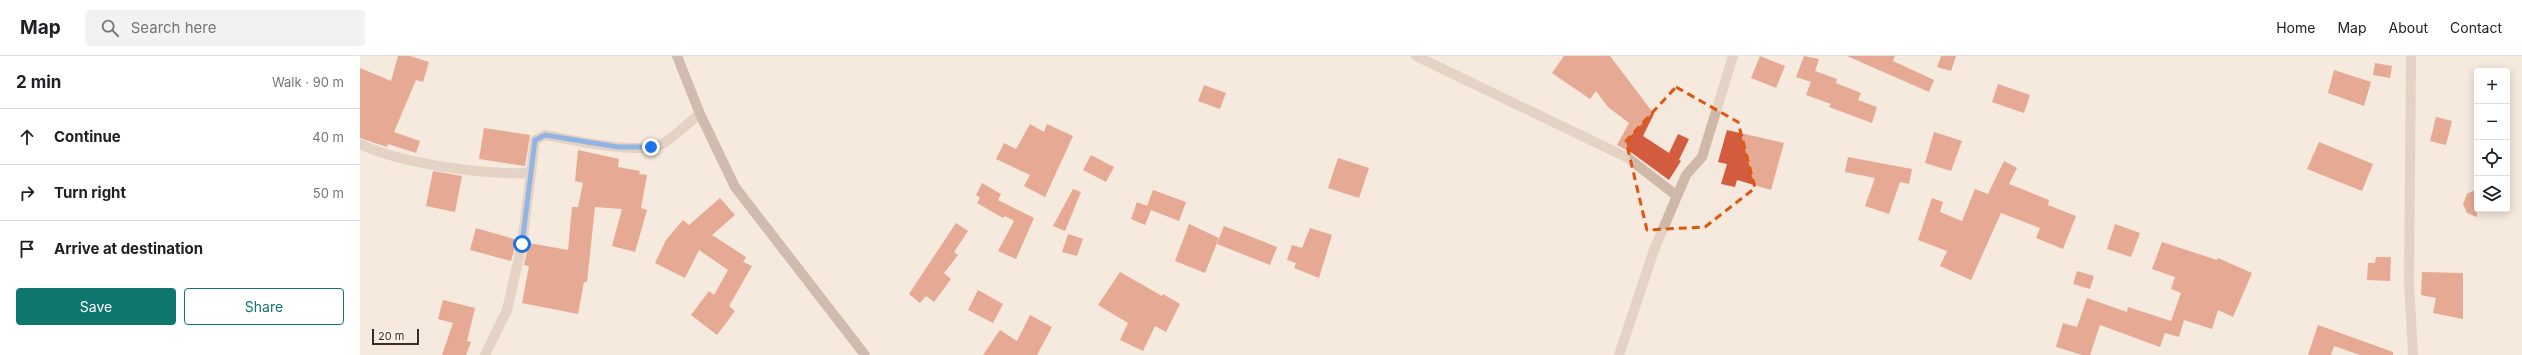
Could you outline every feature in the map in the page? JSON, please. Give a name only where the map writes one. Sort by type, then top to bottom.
[{"type":"street","points":[[676,56],[700,114],[735,187],[865,355]]},
{"type":"street","points":[[1416,56],[1628,158],[1677,196]]},
{"type":"street","points":[[1619,355],[1654,250],[1686,175],[1702,158],[1733,56]]},
{"type":"street","points":[[2411,56],[2409,283],[2413,355]]},
{"type":"street","points":[[485,355],[507,310],[522,244],[535,140],[545,135],[618,147],[651,147],[663,143],[700,114]]},
{"type":"street","points":[[360,144],[380,154],[453,167],[531,174]]},
{"type":"highlighted area","points":[[1676,87],[1738,122],[1755,188],[1705,227],[1647,230],[1626,141]]},
{"type":"building","points":[[398,56],[410,56],[429,62],[423,82],[416,80],[394,132],[420,141],[416,153],[388,144],[387,147],[360,138],[360,68],[391,81]]},
{"type":"building","points":[[1564,56],[1610,56],[1654,114],[1643,136],[1669,153],[1678,134],[1689,139],[1679,160],[1681,161],[1669,180],[1632,153],[1617,145],[1629,123],[1608,107],[1596,91],[1590,99],[1552,73]]},
{"type":"building","points":[[1760,56],[1785,66],[1776,88],[1751,78]]},
{"type":"building","points":[[1804,56],[1819,59],[1815,71],[1837,79],[1836,83],[1861,93],[1858,100],[1877,107],[1872,123],[1829,107],[1831,104],[1806,95],[1811,82],[1796,77]]},
{"type":"building","points":[[1847,56],[1895,56],[1893,61],[1934,80],[1929,92]]},
{"type":"building","points":[[1941,56],[1956,56],[1951,71],[1937,67]]},
{"type":"building","points":[[2375,63],[2392,66],[2390,78],[2373,75]]},
{"type":"building","points":[[2334,70],[2371,82],[2364,106],[2328,93]]},
{"type":"building","points":[[1998,84],[2030,95],[2024,113],[1992,102]]},
{"type":"building","points":[[1204,85],[1226,93],[1220,109],[1198,101]]},
{"type":"building","points":[[2436,117],[2452,121],[2446,145],[2430,141]]},
{"type":"building","points":[[1030,124],[1044,132],[1047,124],[1073,136],[1045,197],[1024,186],[1030,175],[996,159],[1004,143],[1016,149]]},
{"type":"building","points":[[484,128],[530,135],[525,166],[479,159]]},
{"type":"building","points":[[1727,130],[1784,143],[1771,190],[1737,180],[1735,187],[1721,184],[1727,164],[1718,162]]},
{"type":"building","points":[[1934,132],[1962,141],[1951,171],[1925,163]]},
{"type":"building","points":[[2319,142],[2373,164],[2362,191],[2307,169]]},
{"type":"building","points":[[578,150],[619,159],[618,167],[640,171],[639,174],[647,175],[641,208],[647,210],[635,252],[612,246],[622,209],[595,207],[587,282],[584,282],[578,314],[522,303],[529,266],[524,265],[529,243],[568,250],[572,207],[578,207],[583,183],[575,181]]},
{"type":"building","points":[[1091,155],[1114,167],[1106,182],[1083,170]]},
{"type":"building","points":[[1848,157],[1912,169],[1909,184],[1900,182],[1889,214],[1865,206],[1875,178],[1845,172]]},
{"type":"building","points":[[1338,158],[1369,168],[1359,198],[1328,188]]},
{"type":"building","points":[[2004,161],[2017,168],[2009,184],[2049,200],[2048,205],[2076,216],[2063,249],[2036,238],[2040,228],[2001,213],[1971,280],[1940,266],[1947,251],[1918,240],[1932,198],[1943,202],[1940,212],[1962,221],[1975,189],[1988,194]]},
{"type":"building","points":[[433,171],[462,176],[455,212],[426,206]]},
{"type":"building","points":[[982,183],[1001,194],[998,200],[1034,218],[1016,259],[998,251],[1014,221],[1005,216],[1003,218],[977,203],[980,198],[976,195]]},
{"type":"building","points":[[1073,189],[1081,192],[1065,231],[1053,226]]},
{"type":"building","points":[[1153,190],[1186,202],[1179,221],[1151,210],[1145,225],[1131,219],[1137,202],[1147,206]]},
{"type":"building","points":[[2474,190],[2474,212],[2477,212],[2477,217],[2467,213],[2463,204],[2467,194]]},
{"type":"building","points":[[720,198],[735,215],[712,235],[746,257],[743,262],[752,266],[729,306],[735,311],[717,335],[691,315],[709,291],[714,295],[728,270],[699,250],[685,278],[655,263],[666,240],[683,220],[689,225]]},
{"type":"building","points":[[956,223],[968,231],[954,252],[958,255],[944,273],[951,279],[934,302],[926,296],[920,303],[909,294]]},
{"type":"building","points":[[1189,224],[1219,238],[1205,273],[1175,261]]},
{"type":"building","points":[[2115,224],[2140,233],[2131,257],[2107,249]]},
{"type":"building","points":[[1224,226],[1277,247],[1270,265],[1217,244]]},
{"type":"building","points":[[476,228],[514,239],[516,243],[511,261],[470,250]]},
{"type":"building","points":[[1310,228],[1332,235],[1319,278],[1294,268],[1296,263],[1287,260],[1292,245],[1302,248]]},
{"type":"building","points":[[1068,234],[1083,239],[1077,256],[1062,252]]},
{"type":"building","points":[[2162,242],[2217,260],[2218,258],[2252,273],[2233,317],[2218,310],[2212,329],[2184,320],[2179,337],[2165,333],[2160,347],[2100,325],[2090,355],[2082,355],[2056,347],[2063,323],[2077,327],[2087,298],[2127,312],[2128,307],[2171,321],[2181,293],[2171,289],[2175,277],[2152,269]]},
{"type":"building","points":[[2376,257],[2391,257],[2390,281],[2367,280],[2368,263],[2375,263]]},
{"type":"building","points":[[2077,271],[2094,276],[2090,289],[2073,284]]},
{"type":"building","points":[[1120,272],[1162,296],[1163,294],[1180,304],[1166,332],[1155,326],[1143,351],[1120,340],[1128,323],[1098,305]]},
{"type":"building","points":[[2422,272],[2463,273],[2463,319],[2433,313],[2436,298],[2421,295]]},
{"type":"building","points":[[978,290],[1003,304],[993,323],[968,310]]},
{"type":"building","points":[[443,300],[475,308],[467,341],[471,342],[466,355],[442,355],[453,323],[438,319]]},
{"type":"building","points":[[1030,315],[1052,327],[1037,355],[983,355],[1000,330],[1017,341]]},
{"type":"building","points":[[2318,325],[2393,352],[2393,355],[2360,355],[2334,346],[2331,355],[2308,355]]},
{"type":"route","points":[[522,244],[535,140],[545,135],[618,147],[651,147]]}]
